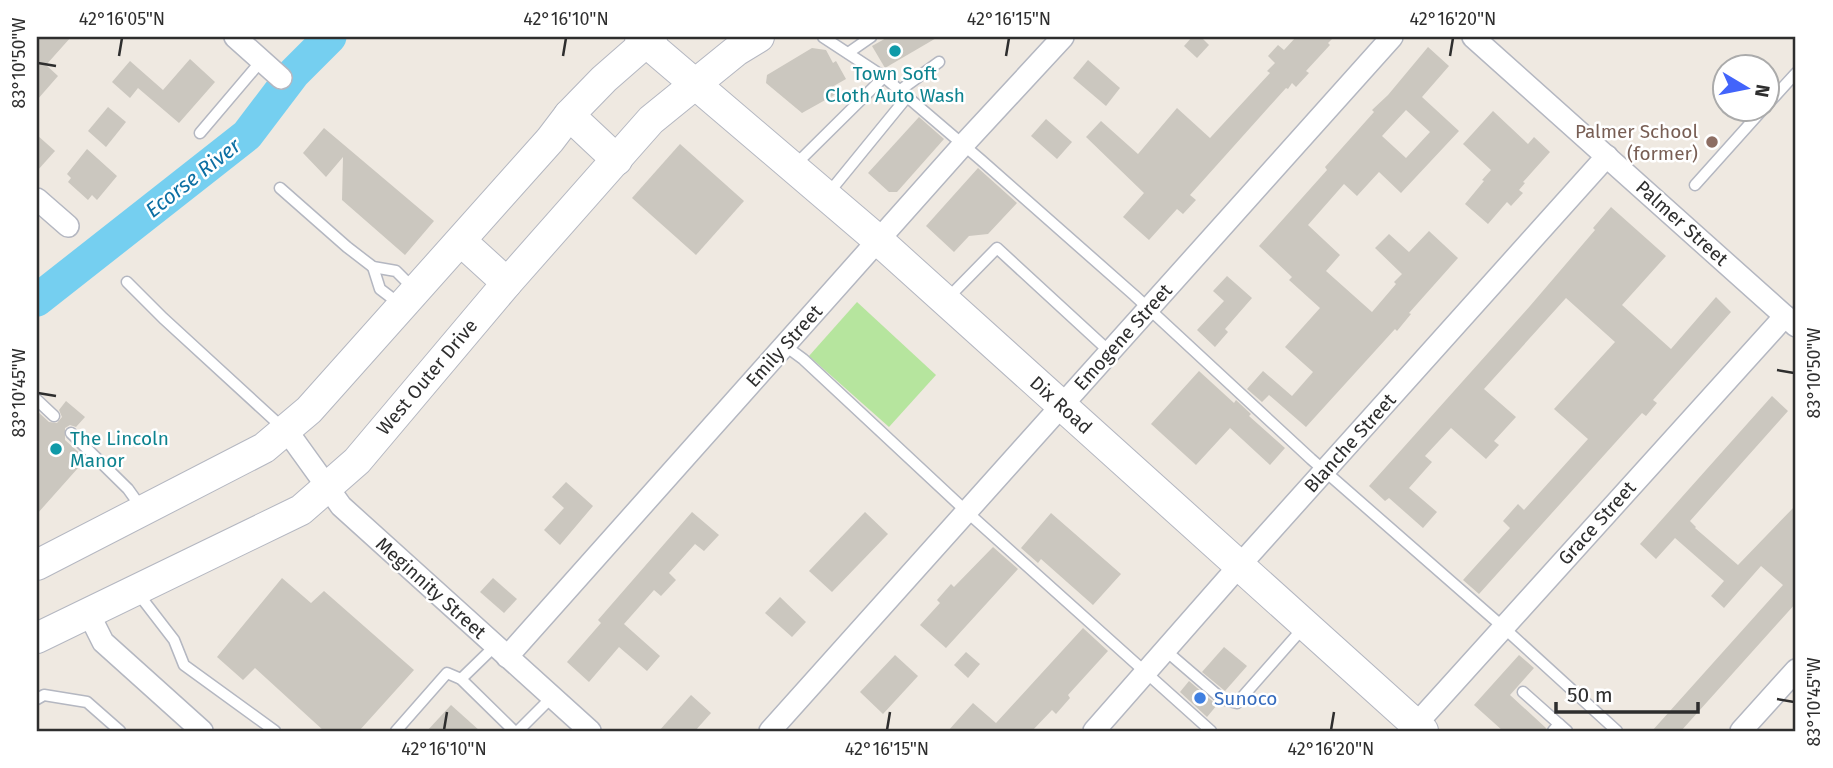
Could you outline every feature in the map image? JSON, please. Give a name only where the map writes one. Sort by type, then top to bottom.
[{"type":"main road","name":"West Outer Drive","points":[[37,638],[301,510],[357,461],[507,283],[651,120],[737,51],[759,37]]},
{"type":"main road","name":"Dix Road","points":[[646,39],[878,240],[1416,729]]},
{"type":"main road","points":[[37,565],[264,448],[286,431],[309,410],[461,241],[569,115],[646,39]]},
{"type":"main road","points":[[569,115],[617,160]]},
{"type":"main road","points":[[461,241],[507,283]]},
{"type":"street","points":[[235,37],[281,78]]},
{"type":"street","name":"Emily Street","points":[[501,651],[785,345],[1063,37]]},
{"type":"street","name":"Emogene Street","points":[[770,731],[1392,37]]},
{"type":"street","name":"Palmer Street","points":[[1473,37],[1791,321]]},
{"type":"street","name":"Blanche Street","points":[[1094,731],[1606,156]]},
{"type":"street","points":[[37,199],[68,226]]},
{"type":"street","name":"Grace Street","points":[[1416,729],[1503,627],[1791,321]]},
{"type":"street","name":"Meginnity Street","points":[[286,431],[341,506],[590,731]]},
{"type":"street","points":[[89,614],[103,642],[202,731]]},
{"type":"street","points":[[1741,731],[1796,670]]},
{"type":"lane","points":[[823,37],[884,77],[963,145],[1617,731]]},
{"type":"lane","points":[[848,52],[871,37]]},
{"type":"lane","points":[[866,64],[878,57]]},
{"type":"lane","points":[[200,133],[262,60]]},
{"type":"lane","points":[[826,196],[903,94],[939,62]]},
{"type":"lane","points":[[1780,91],[1796,73]]},
{"type":"lane","points":[[792,168],[884,77]]},
{"type":"lane","points":[[1695,185],[1752,122]]},
{"type":"lane","points":[[280,188],[373,267],[396,271],[409,298]]},
{"type":"lane","points":[[945,301],[997,248],[1110,352]]},
{"type":"lane","points":[[373,267],[380,289],[409,298]]},
{"type":"lane","points":[[127,282],[286,431]]},
{"type":"lane","points":[[785,345],[1211,731]]},
{"type":"lane","points":[[39,402],[54,416]]},
{"type":"lane","points":[[71,433],[128,489],[143,510]]},
{"type":"lane","points":[[136,591],[174,640],[184,665],[275,731]]},
{"type":"lane","points":[[1165,650],[1222,699],[1237,703],[1305,626]]},
{"type":"lane","points":[[461,679],[501,651]]},
{"type":"lane","points":[[396,731],[447,673],[461,679],[516,731],[552,698]]},
{"type":"lane","points":[[1523,692],[1559,729]]},
{"type":"lane","points":[[37,699],[44,695],[87,702],[120,731]]},
{"type":"green space","points":[[857,302],[936,375],[889,427],[809,356]]},
{"type":"building","points":[[37,37],[71,37],[46,65],[58,76],[37,100]]},
{"type":"building","name":"Town Soft Cloth Auto Wash","points":[[888,37],[938,37],[885,68],[872,46]]},
{"type":"building","points":[[1192,37],[1201,37],[1209,45],[1197,58],[1184,46]]},
{"type":"building","points":[[1296,37],[1334,37],[1306,71],[1309,73],[1296,87],[1292,83],[1286,88],[1190,195],[1196,200],[1183,214],[1177,209],[1149,240],[1123,217],[1144,193],[1086,137],[1101,121],[1138,154],[1177,108],[1210,138],[1270,73],[1267,71],[1275,63],[1268,56],[1278,45],[1284,50]]},
{"type":"building","points":[[1428,47],[1449,66],[1422,97],[1459,131],[1401,193],[1379,172],[1357,196],[1344,184],[1308,225],[1340,255],[1326,271],[1372,312],[1402,274],[1375,248],[1389,234],[1409,252],[1429,231],[1458,258],[1409,313],[1411,314],[1397,331],[1395,329],[1306,427],[1269,395],[1262,402],[1247,389],[1263,371],[1292,396],[1313,372],[1285,347],[1320,308],[1289,280],[1292,277],[1259,246],[1327,170],[1325,167],[1374,112],[1372,110]],"holes":[[[1406,110],[1430,132],[1406,158],[1382,136]]]},
{"type":"building","points":[[812,48],[826,50],[846,79],[832,87],[836,94],[802,113],[766,83],[767,75]]},
{"type":"building","points":[[190,59],[215,82],[179,123],[138,88],[130,98],[112,82],[130,61],[163,90]]},
{"type":"building","points":[[1088,60],[1120,88],[1106,106],[1073,78]]},
{"type":"building","points":[[108,107],[126,122],[106,147],[88,131]]},
{"type":"building","points":[[1493,111],[1528,144],[1534,137],[1550,152],[1523,182],[1525,183],[1519,190],[1523,193],[1511,206],[1507,202],[1488,224],[1465,204],[1491,170],[1463,144]]},
{"type":"building","points":[[919,117],[944,139],[897,192],[889,192],[868,173]]},
{"type":"building","points":[[1046,119],[1072,142],[1057,159],[1031,136]]},
{"type":"building","points":[[324,128],[434,221],[405,255],[342,200],[343,157],[326,177],[303,153]]},
{"type":"building","points":[[37,135],[55,151],[37,171]]},
{"type":"building","points":[[680,144],[744,201],[696,255],[632,198]]},
{"type":"building","points":[[87,149],[117,176],[97,200],[92,195],[88,200],[68,182],[71,178],[67,174]]},
{"type":"building","points":[[978,168],[1017,203],[988,234],[969,236],[954,252],[926,226]]},
{"type":"building","points":[[1611,207],[1666,256],[1622,305],[1671,349],[1716,297],[1731,312],[1653,400],[1657,403],[1646,416],[1642,413],[1479,594],[1463,580],[1510,528],[1503,521],[1518,504],[1524,510],[1588,439],[1554,409],[1615,342],[1566,298],[1484,389],[1516,417],[1494,441],[1499,445],[1486,459],[1451,428],[1425,456],[1432,462],[1409,488],[1437,512],[1423,528],[1389,498],[1385,501],[1369,486],[1530,306],[1595,230],[1593,228]]},
{"type":"building","points":[[1227,276],[1252,298],[1225,329],[1228,332],[1215,347],[1197,330],[1224,301],[1213,291]]},
{"type":"building","points":[[1199,371],[1234,403],[1236,400],[1251,414],[1249,416],[1285,448],[1270,465],[1230,428],[1196,465],[1151,424]]},
{"type":"building","points":[[1772,396],[1788,411],[1690,521],[1738,565],[1796,505],[1796,603],[1681,731],[1652,731],[1783,585],[1761,566],[1724,608],[1711,596],[1724,581],[1675,538],[1656,559],[1640,544]]},
{"type":"building","name":"The Lincoln Manor","points":[[66,401],[85,417],[76,427],[70,425],[65,428],[65,440],[86,459],[37,514],[37,411],[49,422],[57,423],[62,417],[59,410]]},
{"type":"building","points":[[566,482],[593,506],[560,545],[544,530],[564,508],[552,497]]},
{"type":"building","points":[[692,512],[719,535],[704,551],[695,544],[669,573],[676,580],[661,596],[654,590],[624,624],[660,656],[647,671],[619,647],[589,682],[567,662],[601,623],[598,620]]},
{"type":"building","points":[[865,512],[888,534],[832,592],[809,571]]},
{"type":"building","points":[[1051,513],[1121,574],[1093,605],[1041,559],[1038,563],[1021,548]]},
{"type":"building","points":[[993,547],[1018,569],[946,648],[920,625],[940,603],[937,600],[951,584],[954,587]]},
{"type":"building","points":[[282,578],[311,603],[324,591],[414,670],[359,731],[324,731],[255,668],[243,680],[217,657]]},
{"type":"building","points":[[493,578],[517,599],[504,613],[480,592]]},
{"type":"building","points":[[780,597],[806,622],[792,637],[765,613]]},
{"type":"building","points":[[1083,628],[1108,651],[1068,695],[1070,698],[1056,714],[1052,710],[1032,731],[948,731],[973,703],[996,723]]},
{"type":"building","points":[[1224,647],[1247,666],[1225,691],[1202,672]]},
{"type":"building","points":[[966,652],[980,664],[968,678],[954,665]]},
{"type":"building","points":[[895,655],[918,676],[883,714],[860,692]]},
{"type":"building","points":[[1519,655],[1534,668],[1510,695],[1546,728],[1545,731],[1503,731],[1474,705]]},
{"type":"building","points":[[1189,681],[1217,705],[1207,717],[1180,692]]},
{"type":"building","points":[[691,695],[711,713],[695,731],[659,731]]},
{"type":"building","points":[[451,705],[480,731],[427,731]]},
{"type":"waterway","name":"Ecorse River","points":[[37,300],[247,135],[294,73],[330,37]]},
{"type":"place","name":"Town Soft Cloth Auto Wash","points":[[895,51]]},
{"type":"place","name":"Palmer School (former)","points":[[1712,142]]},
{"type":"place","name":"The Lincoln Manor","points":[[56,449]]},
{"type":"place","name":"Sunoco","points":[[1200,698]]}]
